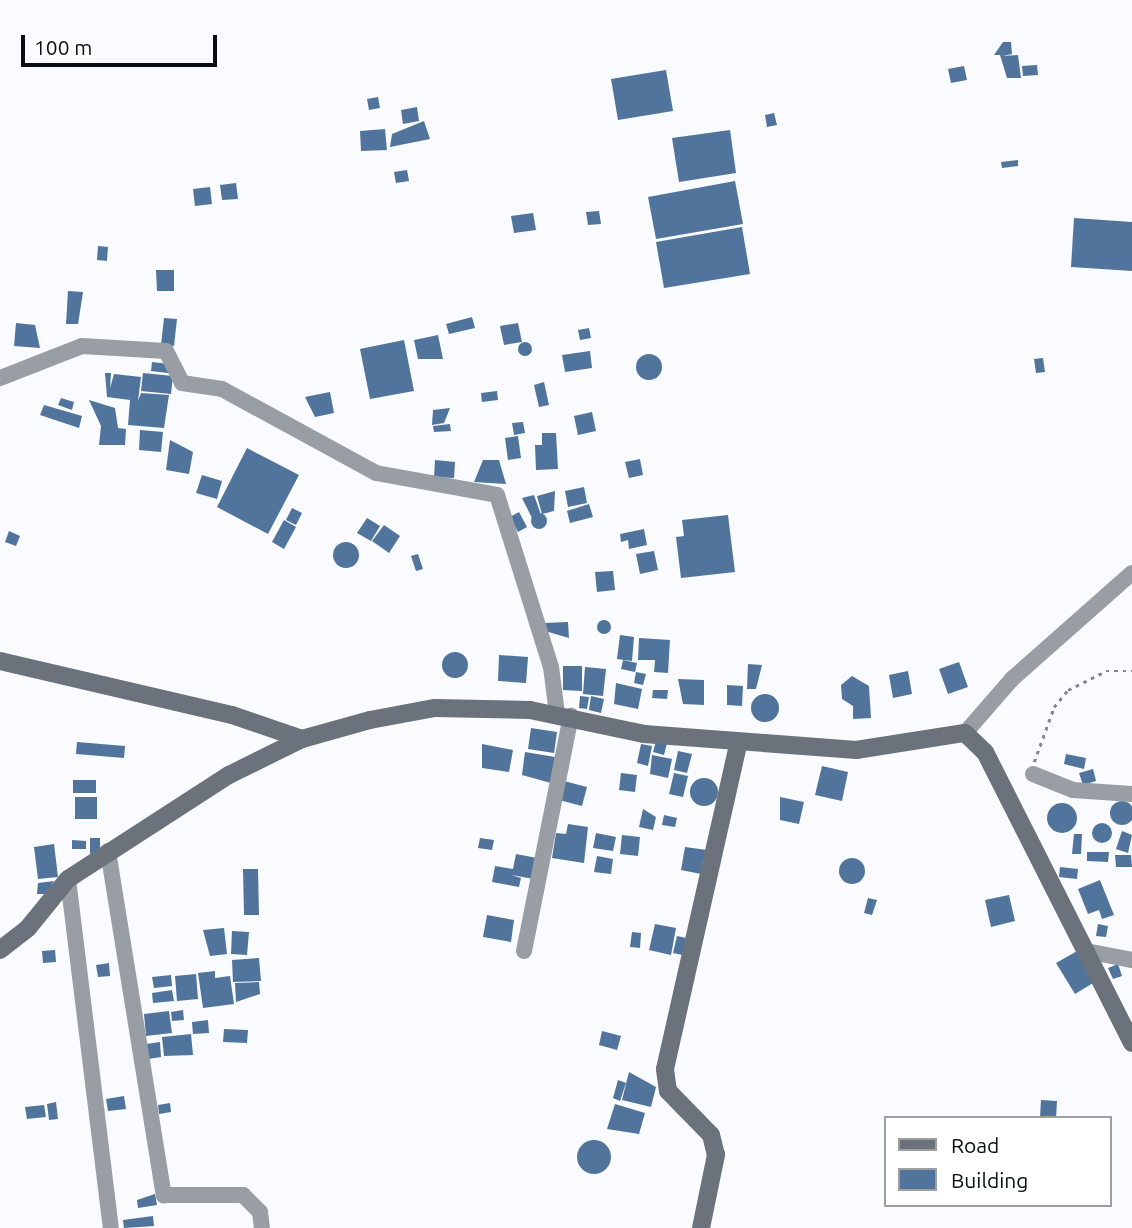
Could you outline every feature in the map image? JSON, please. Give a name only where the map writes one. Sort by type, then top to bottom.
[{"type":"street","points":[[0,378],[82,346],[166,351],[182,383],[222,389],[376,473],[496,495],[564,715],[524,951]]},
{"type":"street","points":[[0,950],[28,928],[68,879],[108,851],[229,775],[302,739],[435,708],[564,715],[644,734],[738,746],[856,750],[965,733],[1012,679],[1132,573]]},
{"type":"street","points":[[0,661],[232,715],[302,739]]},
{"type":"street","points":[[965,733],[985,752],[1132,1043]]},
{"type":"street","points":[[701,1228],[716,1155],[710,1135],[668,1091],[665,1069],[738,746]]},
{"type":"street","points":[[1033,774],[1073,790],[1132,794]]},
{"type":"street","points":[[108,851],[164,1195],[243,1195],[260,1212],[262,1228]]},
{"type":"street","points":[[68,879],[111,1228]]},
{"type":"street","points":[[1086,951],[1132,960]]},
{"type":"path","points":[[1033,774],[1054,707],[1068,690],[1106,671],[1132,671]]},
{"type":"building","points":[[1003,42],[1011,42],[1012,54],[1003,56],[1018,55],[1021,78],[1007,78],[1000,55],[994,55]]},
{"type":"building","points":[[1037,65],[1038,75],[1023,76],[1022,66]]},
{"type":"building","points":[[964,66],[967,80],[951,83],[948,69]]},
{"type":"building","points":[[666,70],[673,111],[618,120],[611,79]]},
{"type":"building","points":[[378,97],[380,108],[369,110],[367,99]]},
{"type":"building","points":[[417,107],[419,121],[403,124],[401,110]]},
{"type":"building","points":[[774,113],[777,125],[767,127],[765,115]]},
{"type":"building","points":[[424,121],[430,139],[390,147],[392,134]]},
{"type":"building","points":[[385,129],[387,150],[361,151],[360,131]]},
{"type":"building","points":[[730,130],[736,173],[679,182],[672,138]]},
{"type":"building","points":[[1018,160],[1018,166],[1002,168],[1001,162]]},
{"type":"building","points":[[407,170],[409,181],[396,183],[394,172]]},
{"type":"building","points":[[735,181],[743,224],[656,239],[648,197]]},
{"type":"building","points":[[236,183],[238,199],[222,200],[220,185]]},
{"type":"building","points":[[210,187],[212,204],[195,206],[193,189]]},
{"type":"building","points":[[599,211],[601,224],[588,225],[586,212]]},
{"type":"building","points":[[533,213],[536,230],[514,233],[511,216]]},
{"type":"building","points":[[1074,218],[1132,222],[1132,271],[1071,267]]},
{"type":"building","points":[[742,227],[750,274],[664,288],[656,242]]},
{"type":"building","points":[[98,246],[108,247],[107,261],[97,260]]},
{"type":"building","points":[[156,270],[174,270],[174,291],[157,291]]},
{"type":"building","points":[[68,291],[83,292],[78,324],[66,324]]},
{"type":"building","points":[[472,317],[475,328],[449,334],[446,324]]},
{"type":"building","points":[[164,318],[177,319],[174,346],[161,345]]},
{"type":"building","points":[[16,323],[35,325],[40,348],[14,346]]},
{"type":"building","points":[[518,323],[522,342],[504,345],[500,326]]},
{"type":"building","points":[[589,328],[591,338],[580,340],[578,330]]},
{"type":"building","points":[[438,335],[443,359],[418,359],[414,340]]},
{"type":"building","points":[[404,340],[414,391],[370,399],[360,349]]},
{"type":"building","points":[[522,342],[528,342],[532,349],[528,356],[522,356],[518,352],[518,346]]},
{"type":"building","points":[[590,351],[592,368],[565,372],[562,355]]},
{"type":"building","points":[[649,354],[658,358],[662,367],[658,376],[649,380],[640,376],[636,367],[640,358]]},
{"type":"building","points":[[1043,358],[1045,372],[1036,373],[1034,359]]},
{"type":"building","points":[[152,362],[169,364],[168,373],[151,371]]},
{"type":"building","points":[[105,373],[111,373],[110,388],[114,374],[141,377],[138,401],[141,393],[169,395],[164,428],[128,425],[130,400],[107,397]]},
{"type":"building","points":[[143,373],[173,376],[171,394],[141,391]]},
{"type":"building","points":[[544,382],[549,405],[539,407],[534,385]]},
{"type":"building","points":[[497,391],[498,400],[482,402],[481,393]]},
{"type":"building","points":[[330,392],[334,413],[315,417],[305,397]]},
{"type":"building","points":[[61,398],[74,402],[72,410],[58,405]]},
{"type":"building","points":[[89,400],[115,408],[118,428],[126,429],[125,445],[99,445],[101,426]]},
{"type":"building","points":[[44,405],[82,416],[79,428],[40,415]]},
{"type":"building","points":[[450,408],[444,423],[432,425],[433,410]]},
{"type":"building","points":[[592,412],[596,431],[578,435],[574,416]]},
{"type":"building","points":[[523,422],[525,433],[514,435],[512,423]]},
{"type":"building","points":[[450,424],[451,431],[434,432],[433,426]]},
{"type":"building","points":[[140,430],[163,432],[161,452],[139,450]]},
{"type":"building","points":[[542,433],[556,433],[558,469],[536,470],[535,445],[542,445]]},
{"type":"building","points":[[518,436],[521,458],[508,460],[505,438]]},
{"type":"building","points":[[170,440],[193,452],[189,474],[166,470]]},
{"type":"building","points":[[247,448],[299,475],[268,534],[217,507]]},
{"type":"building","points":[[640,459],[643,475],[629,478],[625,462]]},
{"type":"building","points":[[435,460],[455,462],[454,478],[434,477]]},
{"type":"building","points":[[483,460],[499,460],[506,484],[474,482]]},
{"type":"building","points":[[202,475],[222,481],[217,499],[196,493]]},
{"type":"building","points":[[584,487],[587,503],[568,507],[565,491]]},
{"type":"building","points":[[555,491],[554,511],[542,514],[537,496]]},
{"type":"building","points":[[534,495],[541,515],[532,518],[522,498]]},
{"type":"building","points":[[589,504],[593,517],[570,523],[567,511]]},
{"type":"building","points":[[292,508],[302,513],[296,525],[286,520]]},
{"type":"building","points":[[519,512],[527,527],[518,532],[510,517]]},
{"type":"building","points":[[539,513],[545,515],[545,527],[539,529],[533,527],[531,521],[533,515]]},
{"type":"building","points":[[728,515],[735,572],[681,578],[676,537],[684,536],[682,520]]},
{"type":"building","points":[[367,518],[380,526],[371,541],[357,533]]},
{"type":"building","points":[[284,520],[296,527],[284,549],[272,542]]},
{"type":"building","points":[[384,525],[400,536],[389,553],[372,541]]},
{"type":"building","points":[[644,529],[647,545],[629,549],[628,540],[621,542],[620,534]]},
{"type":"building","points":[[9,531],[20,536],[16,546],[5,542]]},
{"type":"building","points":[[346,542],[355,546],[359,555],[355,564],[346,568],[337,564],[333,555],[337,546]]},
{"type":"building","points":[[654,551],[658,570],[640,574],[636,554]]},
{"type":"building","points":[[418,554],[423,569],[416,571],[411,556]]},
{"type":"building","points":[[613,571],[615,590],[597,592],[595,572]]},
{"type":"building","points":[[604,620],[609,622],[609,632],[604,634],[599,632],[597,627],[599,622]]},
{"type":"building","points":[[568,622],[569,638],[545,631],[544,623]]},
{"type":"building","points":[[620,635],[634,637],[632,661],[617,659]]},
{"type":"building","points":[[639,638],[670,640],[668,673],[654,672],[655,660],[638,660]]},
{"type":"building","points":[[455,652],[464,656],[468,665],[464,674],[455,678],[446,674],[442,665],[446,656]]},
{"type":"building","points":[[499,655],[528,657],[526,683],[498,681]]},
{"type":"building","points":[[623,660],[637,663],[635,672],[621,669]]},
{"type":"building","points":[[959,662],[968,687],[948,694],[939,669]]},
{"type":"building","points":[[748,664],[762,665],[756,689],[747,689]]},
{"type":"building","points":[[563,666],[582,666],[582,691],[563,690]]},
{"type":"building","points":[[585,667],[606,669],[603,696],[583,694]]},
{"type":"building","points":[[908,671],[912,694],[893,698],[889,675]]},
{"type":"building","points":[[636,672],[646,674],[643,685],[634,683]]},
{"type":"building","points":[[852,676],[869,686],[871,718],[853,719],[853,706],[842,699],[841,685]]},
{"type":"building","points":[[678,679],[704,680],[704,705],[683,704]]},
{"type":"building","points":[[616,683],[642,689],[638,709],[614,704]]},
{"type":"building","points":[[727,685],[743,686],[742,706],[727,705]]},
{"type":"building","points":[[653,690],[668,690],[667,699],[652,698]]},
{"type":"building","points":[[765,694],[775,698],[779,708],[775,718],[765,722],[755,718],[751,708],[755,698]]},
{"type":"building","points":[[580,696],[589,697],[587,709],[579,708]]},
{"type":"building","points":[[591,696],[604,699],[601,713],[589,710]]},
{"type":"building","points":[[531,728],[557,732],[554,753],[528,749]]},
{"type":"building","points":[[656,741],[667,743],[664,755],[653,752]]},
{"type":"building","points":[[77,742],[125,746],[124,758],[76,754]]},
{"type":"building","points":[[482,744],[513,750],[509,772],[482,768]]},
{"type":"building","points":[[641,744],[652,746],[648,766],[637,763]]},
{"type":"building","points":[[678,751],[692,754],[687,773],[674,770]]},
{"type":"building","points":[[525,752],[555,757],[551,783],[522,775]]},
{"type":"building","points":[[1066,754],[1086,758],[1084,769],[1064,764]]},
{"type":"building","points":[[652,755],[672,759],[668,778],[650,774]]},
{"type":"building","points":[[822,766],[848,772],[842,801],[815,795]]},
{"type":"building","points":[[1093,769],[1096,781],[1083,785],[1079,773]]},
{"type":"building","points":[[621,773],[637,775],[635,792],[619,790]]},
{"type":"building","points":[[674,773],[688,776],[683,797],[669,794]]},
{"type":"building","points":[[704,778],[714,782],[718,792],[714,802],[704,806],[694,802],[690,792],[694,782]]},
{"type":"building","points":[[73,780],[96,780],[96,793],[73,793]]},
{"type":"building","points":[[564,781],[587,787],[582,806],[559,800]]},
{"type":"building","points":[[75,797],[97,797],[97,819],[75,819]]},
{"type":"building","points":[[780,797],[804,802],[799,824],[780,820]]},
{"type":"building","points":[[1117,802],[1127,802],[1133,808],[1133,818],[1127,824],[1117,824],[1111,818],[1111,808]]},
{"type":"building","points":[[1062,803],[1068,804],[1076,812],[1076,824],[1068,832],[1062,833],[1056,832],[1048,824],[1047,818],[1048,812],[1056,804]]},
{"type":"building","points":[[643,809],[656,817],[653,830],[639,827]]},
{"type":"building","points":[[664,815],[677,818],[675,827],[662,825]]},
{"type":"building","points":[[1102,823],[1109,826],[1112,833],[1109,840],[1102,843],[1095,840],[1092,833],[1095,826]]},
{"type":"building","points":[[568,824],[588,827],[584,863],[552,858],[556,833],[566,834]]},
{"type":"building","points":[[1122,831],[1132,835],[1128,853],[1116,849]]},
{"type":"building","points":[[596,833],[616,837],[613,851],[593,848]]},
{"type":"building","points":[[1074,834],[1082,834],[1081,854],[1072,854]]},
{"type":"building","points":[[622,835],[640,837],[638,856],[620,854]]},
{"type":"building","points":[[90,838],[100,838],[100,849],[90,854]]},
{"type":"building","points":[[480,838],[494,840],[492,850],[478,848]]},
{"type":"building","points":[[72,840],[86,841],[86,849],[72,849]]},
{"type":"building","points":[[54,844],[58,877],[38,879],[34,847]]},
{"type":"building","points":[[685,847],[707,850],[710,860],[703,859],[701,874],[681,870]]},
{"type":"building","points":[[1087,852],[1109,852],[1108,862],[1087,861]]},
{"type":"building","points":[[516,854],[537,858],[534,879],[511,875],[521,878],[519,887],[492,882],[495,866],[513,869]]},
{"type":"building","points":[[1115,855],[1131,855],[1132,867],[1116,867]]},
{"type":"building","points":[[597,856],[613,859],[611,874],[594,872]]},
{"type":"building","points":[[852,858],[861,862],[865,871],[861,880],[852,884],[843,880],[839,871],[843,862]]},
{"type":"building","points":[[1060,867],[1078,869],[1077,879],[1059,877]]},
{"type":"building","points":[[243,869],[258,869],[259,915],[244,915]]},
{"type":"building","points":[[1100,880],[1114,915],[1102,919],[1099,910],[1088,914],[1078,889]]},
{"type":"building","points":[[54,881],[46,894],[37,894],[38,883]]},
{"type":"building","points":[[1009,895],[1015,921],[991,927],[985,900]]},
{"type":"building","points":[[868,898],[877,900],[872,915],[864,913]]},
{"type":"building","points":[[487,915],[514,920],[511,942],[483,937]]},
{"type":"building","points":[[655,924],[676,928],[671,955],[649,950]]},
{"type":"building","points":[[1098,924],[1108,926],[1106,937],[1096,936]]},
{"type":"building","points":[[224,928],[227,954],[210,956],[203,930]]},
{"type":"building","points":[[232,931],[249,932],[247,955],[231,954]]},
{"type":"building","points":[[632,932],[641,933],[640,948],[630,947]]},
{"type":"building","points":[[677,936],[691,939],[687,956],[673,953]]},
{"type":"building","points":[[55,950],[56,962],[43,963],[42,951]]},
{"type":"building","points":[[1079,950],[1098,980],[1075,994],[1056,963]]},
{"type":"building","points":[[259,958],[261,981],[233,982],[232,960]]},
{"type":"building","points":[[109,963],[110,976],[98,977],[96,965]]},
{"type":"building","points":[[1118,964],[1122,976],[1113,979],[1108,968]]},
{"type":"building","points":[[215,971],[215,978],[230,976],[234,1004],[203,1008],[198,973]]},
{"type":"building","points":[[196,974],[198,999],[177,1001],[175,976]]},
{"type":"building","points":[[171,975],[172,986],[154,988],[152,977]]},
{"type":"building","points":[[259,982],[260,994],[236,1002],[235,983]]},
{"type":"building","points":[[172,990],[174,1001],[153,1003],[152,993]]},
{"type":"building","points":[[183,1010],[184,1020],[172,1021],[171,1012]]},
{"type":"building","points":[[169,1011],[172,1033],[146,1036],[144,1014]]},
{"type":"building","points":[[208,1020],[209,1033],[193,1034],[192,1022]]},
{"type":"building","points":[[224,1029],[248,1030],[247,1043],[223,1042]]},
{"type":"building","points":[[602,1031],[621,1036],[617,1050],[599,1045]]},
{"type":"building","points":[[191,1034],[193,1055],[164,1056],[162,1037]]},
{"type":"building","points":[[160,1042],[161,1057],[148,1059],[146,1044]]},
{"type":"building","points":[[629,1072],[656,1087],[651,1107],[622,1100]]},
{"type":"building","points":[[618,1080],[626,1083],[620,1101],[613,1098]]},
{"type":"building","points":[[124,1096],[126,1109],[108,1111],[106,1099]]},
{"type":"building","points":[[1041,1100],[1057,1101],[1056,1116],[1040,1116]]},
{"type":"building","points":[[56,1102],[58,1119],[49,1120],[47,1104]]},
{"type":"building","points":[[170,1103],[171,1112],[159,1114],[158,1105]]},
{"type":"building","points":[[615,1104],[645,1113],[639,1134],[607,1129]]},
{"type":"building","points":[[44,1105],[46,1117],[27,1119],[25,1107]]},
{"type":"building","points":[[594,1140],[606,1145],[611,1157],[606,1169],[594,1174],[582,1169],[577,1157],[582,1145]]},
{"type":"building","points":[[155,1194],[157,1205],[138,1208],[137,1200]]},
{"type":"building","points":[[153,1216],[154,1226],[124,1228],[123,1220]]}]
